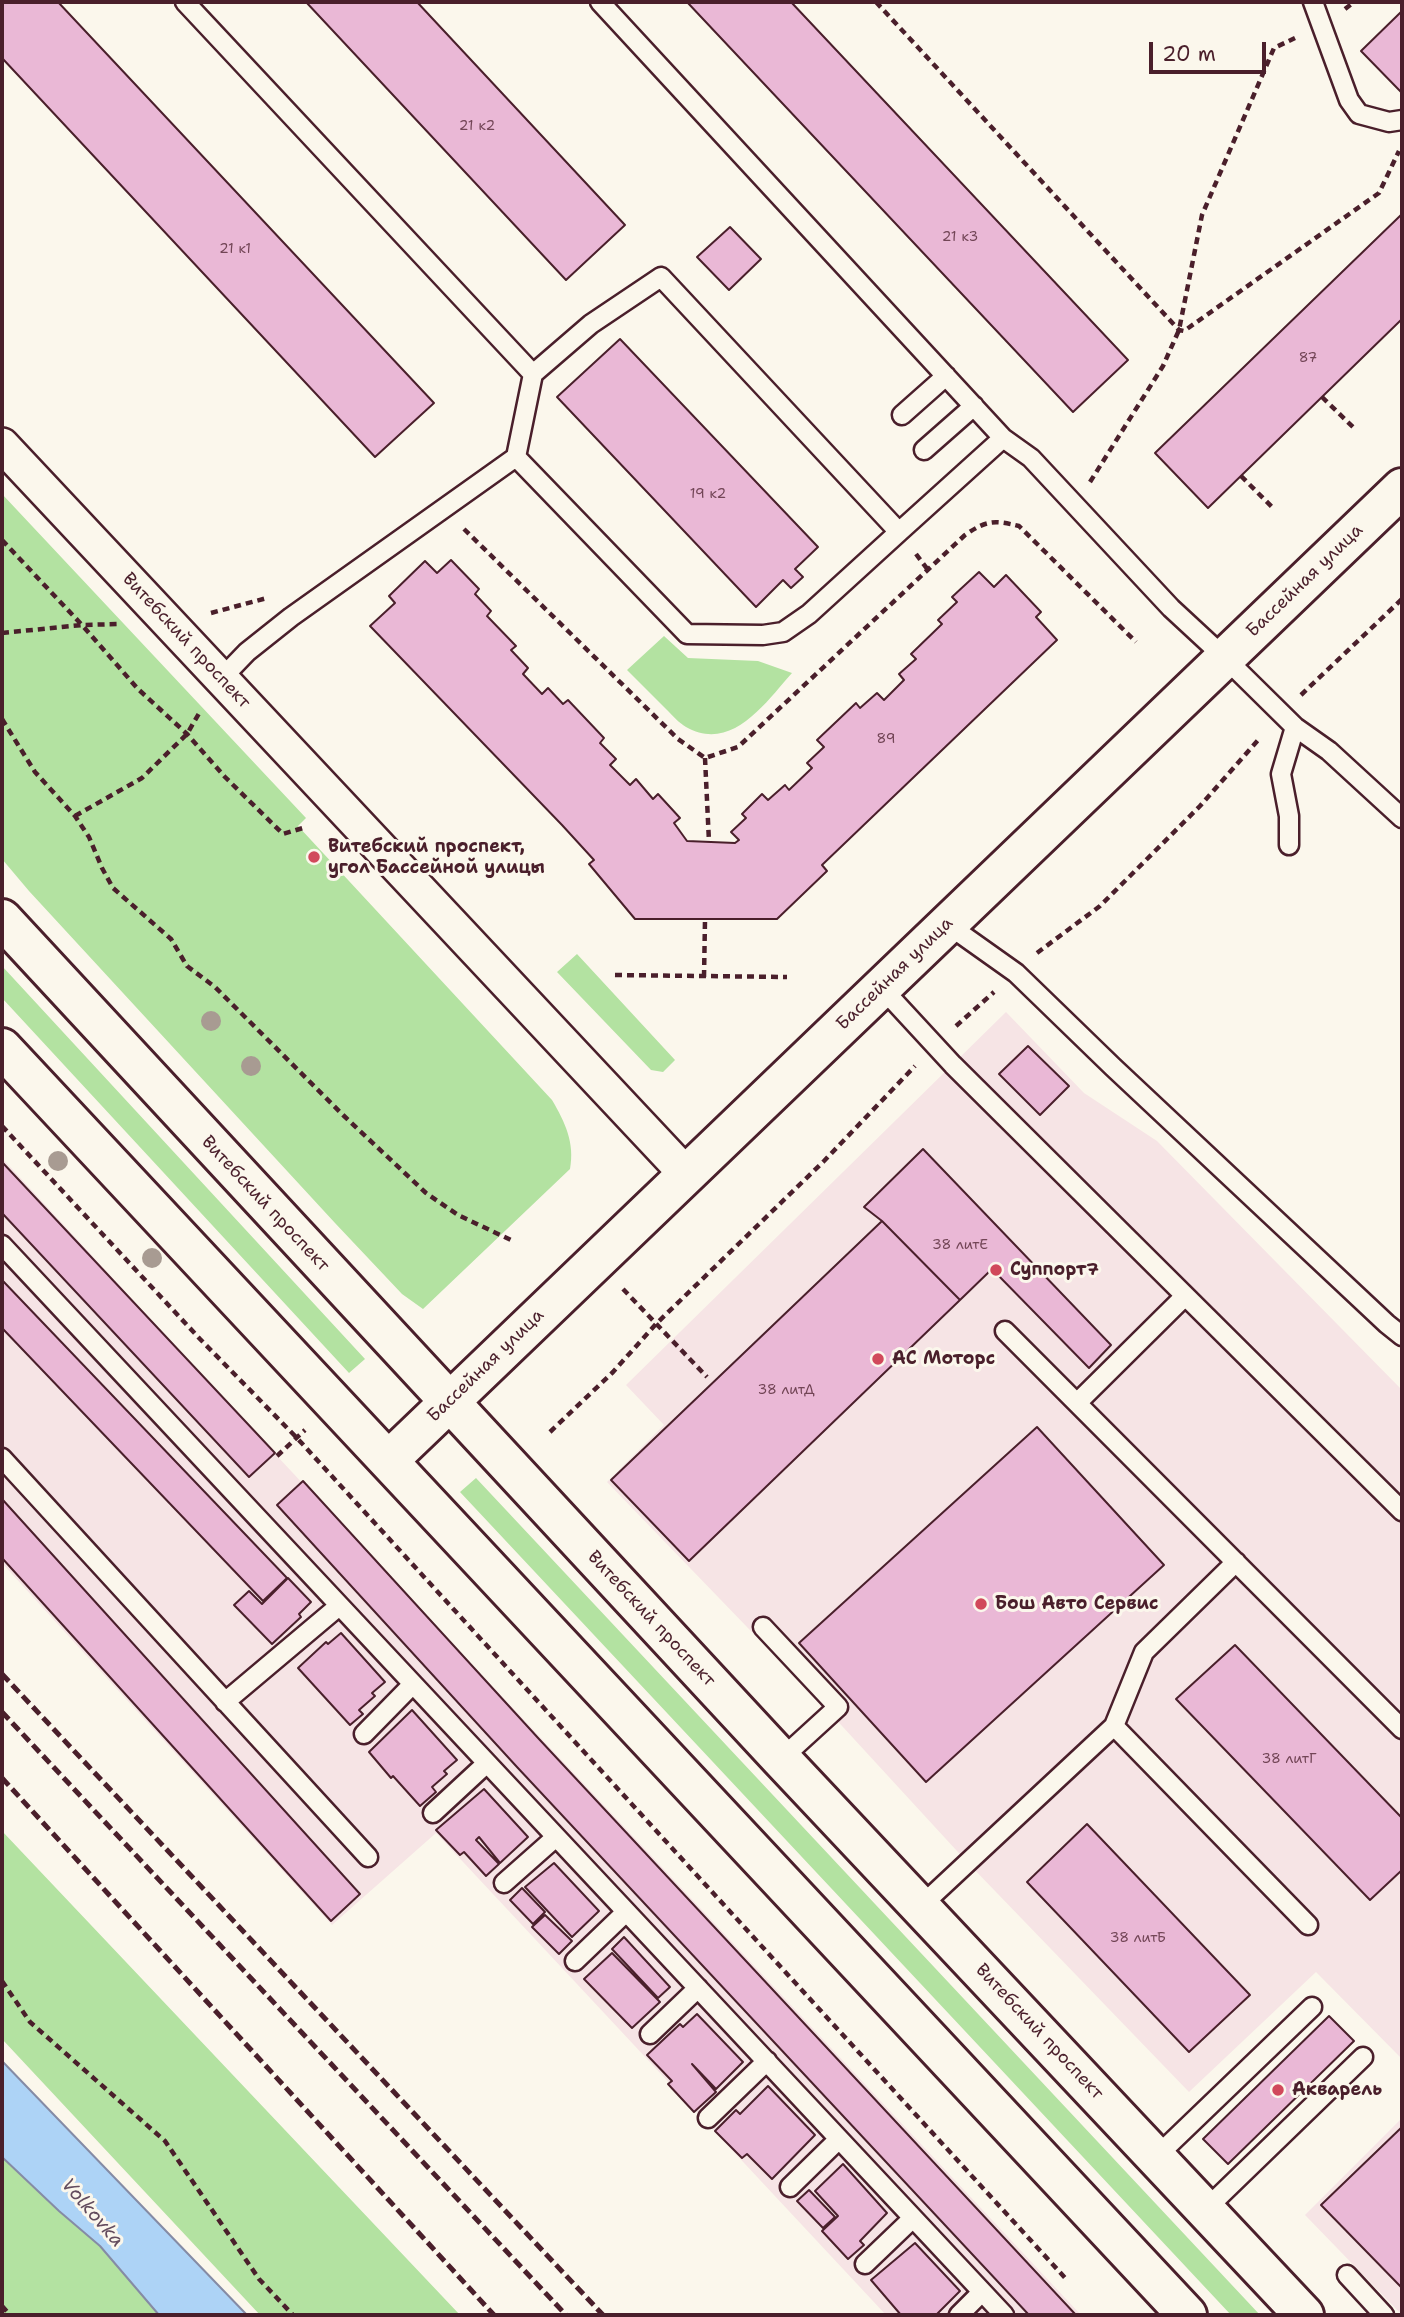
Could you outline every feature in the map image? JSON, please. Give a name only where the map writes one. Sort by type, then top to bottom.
[{"type":"main road","name":"Бассейная улица","points":[[389,1460],[1402,488]]},
{"type":"main road","name":"Витебский проспект","points":[[2,919],[781,1759],[1304,2315]]},
{"type":"main road","points":[[2,1048],[1188,2315]]},
{"type":"street","name":"Витебский проспект","points":[[2,445],[686,1174]]},
{"type":"lane","points":[[185,2],[533,374]]},
{"type":"lane","points":[[600,2],[1003,438],[1031,458],[1171,608],[1295,727],[1329,751],[1402,818]]},
{"type":"lane","points":[[1313,2],[1340,82],[1359,114],[1389,122],[1402,120]]},
{"type":"lane","points":[[221,679],[247,652],[291,617],[516,457],[533,374],[591,324],[661,277],[899,532]]},
{"type":"lane","points":[[902,415],[946,376]]},
{"type":"lane","points":[[924,450],[974,406]]},
{"type":"lane","points":[[516,457],[687,634],[763,635],[783,632],[809,614],[1003,438]]},
{"type":"lane","points":[[1289,845],[1289,816],[1281,774],[1295,727]]},
{"type":"lane","points":[[947,924],[1016,973],[1402,1336]]},
{"type":"lane","points":[[881,987],[953,1065],[1402,1511]]},
{"type":"lane","points":[[2,1245],[1004,2315]]},
{"type":"lane","points":[[1077,1403],[1185,1296]]},
{"type":"lane","points":[[1005,1331],[1402,1729]]},
{"type":"lane","points":[[2,1458],[368,1857]]},
{"type":"lane","points":[[920,1906],[1114,1726],[1144,1652],[1236,1562]]},
{"type":"lane","points":[[225,1702],[339,1606]]},
{"type":"lane","points":[[764,1627],[838,1707],[781,1759]]},
{"type":"lane","points":[[364,1734],[413,1684]]},
{"type":"lane","points":[[1114,1726],[1308,1924]]},
{"type":"lane","points":[[433,1813],[487,1763]]},
{"type":"lane","points":[[504,1884],[556,1837]]},
{"type":"lane","points":[[575,1961],[626,1912]]},
{"type":"lane","points":[[650,2034],[698,1988]]},
{"type":"lane","points":[[1156,2157],[1312,2007]]},
{"type":"lane","points":[[1205,2210],[1363,2057]]},
{"type":"lane","points":[[708,2118],[767,2062]]},
{"type":"lane","points":[[790,2187],[839,2139]]},
{"type":"lane","points":[[865,2264],[913,2218]]},
{"type":"lane","points":[[1347,2275],[1384,2315]]},
{"type":"lane","points":[[960,2315],[982,2292]]},
{"type":"path","points":[[876,2],[1179,330],[1184,331],[1379,193],[1402,144]]},
{"type":"path","points":[[1075,506],[1163,366],[1179,330],[1202,215],[1274,48],[1323,26]]},
{"type":"path","points":[[1322,397],[1356,430]]},
{"type":"path","points":[[1241,476],[1273,508]]},
{"type":"path","points":[[2,540],[138,689],[187,734],[283,834],[303,828]]},
{"type":"path","points":[[200,615],[271,597]]},
{"type":"path","points":[[550,1432],[613,1372],[656,1324],[824,1161],[936,1045],[1044,946],[1100,906],[1200,806],[1282,713],[1402,599]]},
{"type":"path","points":[[2,634],[116,624]]},
{"type":"path","points":[[75,816],[142,778],[187,734],[198,716]]},
{"type":"path","points":[[2,719],[35,772],[75,816],[89,837],[113,888],[171,939],[187,966],[215,987],[352,1124],[426,1193],[458,1215],[513,1241]]},
{"type":"path","points":[[705,758],[709,842]]},
{"type":"path","points":[[704,977],[705,920]]},
{"type":"path","points":[[615,975],[787,977]]},
{"type":"path","points":[[2,1126],[200,1339],[297,1438],[1067,2280]]},
{"type":"path","points":[[596,1261],[707,1377]]},
{"type":"path","points":[[277,1456],[311,1425]]},
{"type":"path","points":[[2,1981],[30,2022],[165,2141],[259,2279],[293,2315]]},
{"type":"path","points":[[2,2306],[10,2315]]},
{"type":"shaded area","points":[[1006,1012],[1084,1093],[1157,1141],[1402,1390],[1402,2059],[1316,1972],[1189,2092],[607,1482],[664,1425],[626,1385]]},
{"type":"shaded area","points":[[2,1158],[277,1456],[1081,2315],[886,2315],[436,1833],[332,1925],[2,1563]]},
{"type":"shaded area","points":[[1402,2118],[1402,2315],[1305,2215]]},
{"type":"green space","points":[[2,494],[306,818],[298,826],[552,1100],[561,1116],[570,1142],[570,1169],[423,1309],[402,1294],[335,1223],[2,859]]},
{"type":"green space","points":[[664,636],[688,658],[758,661],[792,673],[746,721],[718,734],[703,733],[681,723],[627,670]]},
{"type":"green space","points":[[577,954],[675,1060],[663,1072],[651,1070],[557,972]]},
{"type":"green space","points":[[2,966],[365,1359],[349,1373],[2,998]]},
{"type":"green space","points":[[476,1478],[1260,2315],[1231,2315],[460,1492]]},
{"type":"green space","points":[[2,1831],[460,2315],[260,2315],[2,2039]]},
{"type":"green space","points":[[2,2157],[100,2246],[159,2315],[2,2315]]},
{"type":"water","name":"Volkovka","points":[[2,2061],[247,2315],[159,2315],[100,2246],[2,2157]]},
{"type":"building","points":[[2,2],[58,2],[434,403],[375,457],[2,58]]},
{"type":"building","points":[[306,2],[417,2],[625,225],[566,280]]},
{"type":"building","points":[[687,2],[791,2],[1128,360],[1073,412]]},
{"type":"building","points":[[1402,11],[1402,93],[1361,51]]},
{"type":"building","points":[[1402,214],[1402,319],[1208,508],[1155,453]]},
{"type":"building","points":[[730,227],[761,259],[729,290],[697,257]]},
{"type":"building","points":[[620,339],[818,547],[795,569],[803,577],[791,588],[783,580],[756,607],[557,397]]},
{"type":"building","points":[[451,560],[479,589],[475,594],[491,611],[487,616],[516,646],[511,650],[528,668],[523,674],[542,694],[548,688],[563,704],[568,700],[604,738],[600,743],[616,759],[610,765],[630,785],[636,779],[653,799],[658,794],[680,818],[674,823],[687,841],[735,843],[739,840],[731,832],[746,818],[742,814],[762,794],[768,800],[785,785],[789,790],[812,768],[807,763],[824,747],[817,740],[856,703],[860,708],[877,693],[884,700],[904,680],[899,674],[916,659],[911,654],[942,624],[938,620],[957,602],[952,597],[979,572],[994,587],[1006,575],[1041,612],[1036,617],[1057,640],[822,865],[827,871],[777,919],[635,919],[589,864],[594,860],[370,626],[395,603],[389,596],[425,561],[437,573]]},
{"type":"building","points":[[1028,1046],[1069,1086],[1040,1115],[999,1074]]},
{"type":"building","points":[[923,1149],[1111,1345],[1089,1368],[992,1269],[960,1300],[882,1221],[864,1207]]},
{"type":"building","points":[[2,1162],[275,1453],[249,1477],[2,1213]]},
{"type":"building","points":[[882,1221],[960,1300],[689,1561],[611,1480]]},
{"type":"building","points":[[2,1280],[287,1578],[263,1601],[2,1328]]},
{"type":"building","name":"Бош Авто Сервис","points":[[1037,1427],[1164,1565],[926,1782],[799,1643]]},
{"type":"building","points":[[303,1481],[539,1739],[1076,2315],[1029,2315],[517,1767],[277,1505]]},
{"type":"building","points":[[2,1499],[360,1894],[331,1921],[2,1558]]},
{"type":"building","points":[[288,1578],[311,1602],[299,1614],[301,1617],[272,1644],[234,1605],[249,1591],[262,1604]]},
{"type":"building","points":[[341,1633],[385,1682],[372,1693],[375,1696],[359,1710],[363,1714],[350,1725],[298,1668],[326,1642],[328,1644]]},
{"type":"building","points":[[1235,1645],[1402,1818],[1402,1870],[1370,1900],[1176,1699]]},
{"type":"building","points":[[412,1710],[457,1760],[444,1771],[447,1774],[432,1787],[436,1792],[420,1806],[369,1752]]},
{"type":"building","points":[[484,1789],[528,1837],[500,1863],[479,1837],[476,1840],[499,1864],[486,1876],[464,1852],[460,1855],[436,1830]]},
{"type":"building","points":[[1087,1824],[1250,1995],[1189,2052],[1027,1882]]},
{"type":"building","points":[[554,1863],[599,1911],[572,1937],[525,1887]]},
{"type":"building","points":[[522,1888],[545,1912],[533,1924],[510,1900]]},
{"type":"building","points":[[545,1915],[572,1941],[559,1954],[532,1927]]},
{"type":"building","points":[[624,1937],[670,1987],[658,1998],[612,1949]]},
{"type":"building","points":[[612,1953],[660,2002],[632,2028],[584,1979]]},
{"type":"building","points":[[697,2014],[743,2062],[716,2089],[692,2064],[716,2092],[694,2112],[668,2084],[672,2081],[647,2055],[680,2024],[683,2027]]},
{"type":"building","name":"Акварель","points":[[1329,2016],[1354,2041],[1228,2164],[1203,2139]]},
{"type":"building","points":[[768,2086],[815,2135],[772,2179],[747,2154],[742,2158],[715,2131],[736,2110],[740,2114]]},
{"type":"building","points":[[1402,2127],[1402,2288],[1321,2205]]},
{"type":"building","points":[[843,2164],[887,2213],[860,2241],[864,2245],[848,2259],[822,2231],[838,2216],[815,2191]]},
{"type":"building","points":[[809,2190],[835,2217],[823,2228],[797,2201]]},
{"type":"building","points":[[915,2243],[960,2291],[936,2315],[901,2315],[871,2280]]},
{"type":"railway","points":[[2,1674],[603,2315]]},
{"type":"railway","points":[[2,1712],[566,2315]]},
{"type":"railway","points":[[2,1778],[494,2315]]},
{"type":"place","name":"Витебский проспект, угол Бассейной улицы","points":[[314,857]]},
{"type":"place","name":"Суппорт7","points":[[996,1270]]},
{"type":"place","name":"АС Моторс","points":[[878,1359]]},
{"type":"place","name":"Бош Авто Сервис","points":[[981,1604]]},
{"type":"place","name":"Акварель","points":[[1278,2090]]}]
